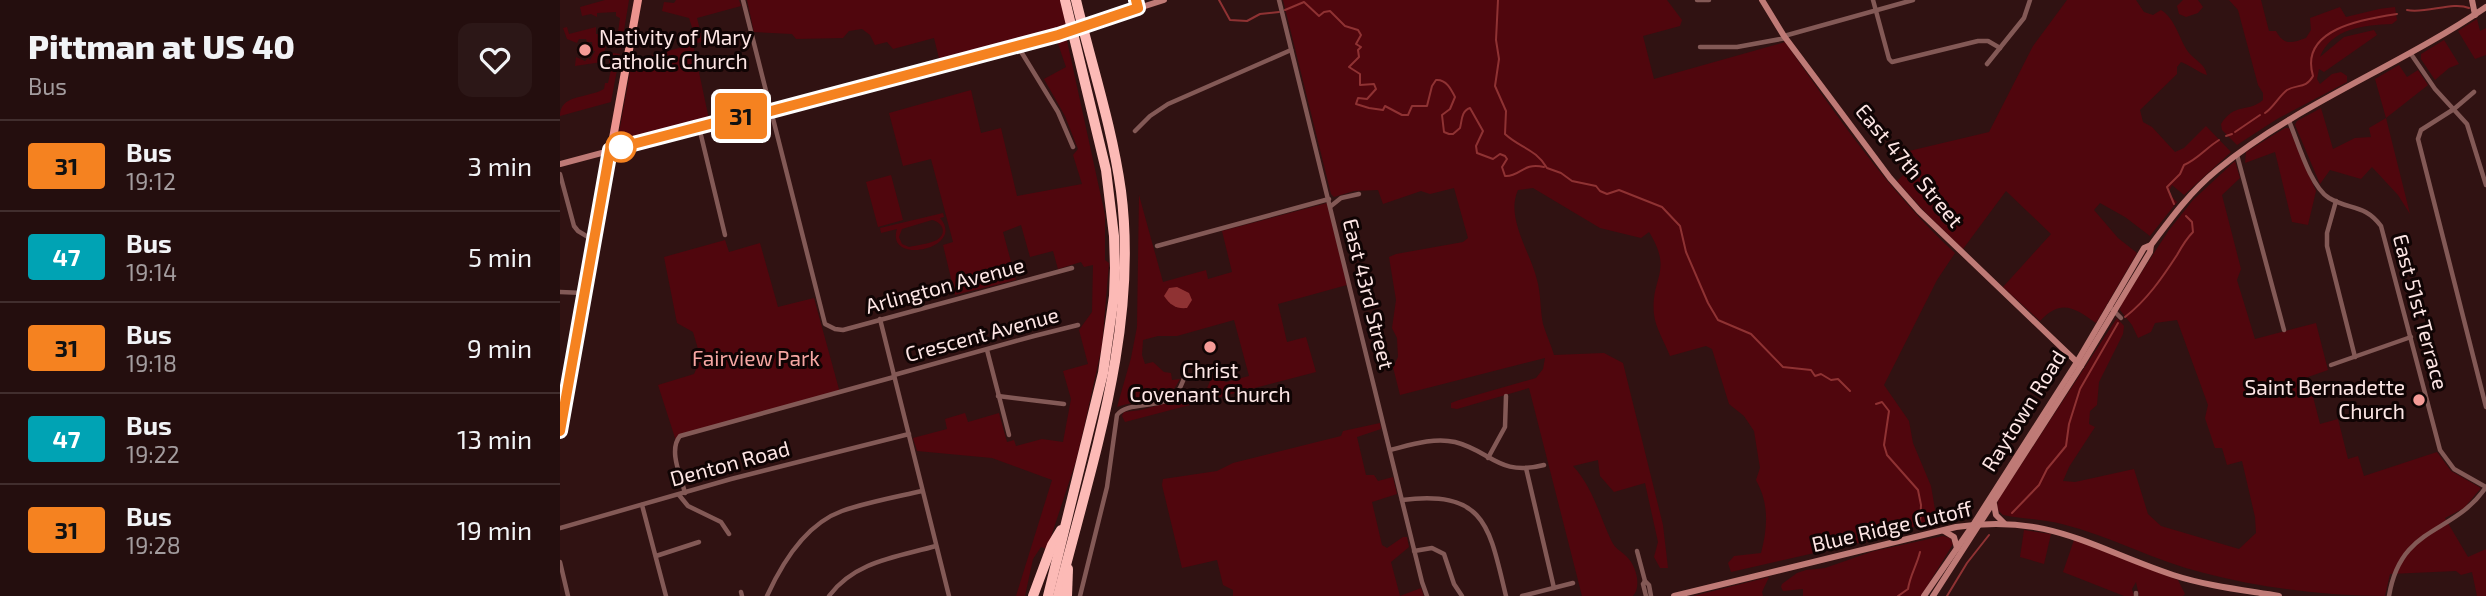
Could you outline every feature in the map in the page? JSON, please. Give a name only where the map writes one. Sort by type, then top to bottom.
[{"type":"highway","points":[[1048,596],[1105,362],[1114,296],[1115,246],[1106,170],[1065,0]]},
{"type":"highway","points":[[1058,596],[1088,483],[1118,350],[1125,249],[1121,192],[1115,158],[1076,0]]},
{"type":"highway","points":[[1033,596],[1052,545],[1067,520]]},
{"type":"highway","points":[[1067,596],[1068,555]]},
{"type":"main road","points":[[560,431],[638,0]]},
{"type":"main road","points":[[560,164],[1058,35],[1164,0]]},
{"type":"main road","name":"East 47th Street","points":[[1762,0],[1785,37],[1890,178],[1919,211],[2079,364]]},
{"type":"main road","points":[[2472,0],[2475,15]]},
{"type":"main road","name":"Raytown Road","points":[[1924,596],[1957,548],[1994,503],[2112,309],[2144,248],[2151,245],[2191,195],[2237,155],[2289,121],[2411,54],[2486,7]]},
{"type":"main road","name":"Raytown Road","points":[[1933,596],[2079,364]]},
{"type":"main road","points":[[1994,503],[1994,511],[2004,523]]},
{"type":"main road","name":"Blue Ridge Cutoff","points":[[1674,596],[1942,531],[1977,524],[2004,523],[2065,533],[2193,581],[2278,596]]},
{"type":"main road","points":[[1942,531],[1954,537],[1957,548]]},
{"type":"street","points":[[743,0],[771,111]]},
{"type":"street","points":[[1136,0],[1138,8]]},
{"type":"street","name":"East 43rd Street","points":[[1279,0],[1427,596]]},
{"type":"street","points":[[1697,0],[1709,0]]},
{"type":"street","points":[[1873,0],[1892,62],[1978,41],[1988,41],[2000,48]]},
{"type":"street","points":[[1700,47],[1737,47],[1785,37],[1913,0]]},
{"type":"street","points":[[1987,64],[2024,18],[2030,0]]},
{"type":"street","points":[[1017,45],[1058,112],[1073,147]]},
{"type":"street","points":[[1135,131],[1150,116],[1168,104],[1291,50]]},
{"type":"street","points":[[2411,54],[2435,89],[2454,108],[2470,130],[2486,185]]},
{"type":"street","points":[[2474,92],[2421,130],[2419,135],[2486,407]]},
{"type":"street","name":"Arlington Avenue","points":[[771,111],[823,321],[827,325],[842,330],[1072,268]]},
{"type":"street","name":"East 51st Terrace","points":[[2289,121],[2314,181],[2326,196],[2366,211],[2381,226],[2440,450],[2454,469],[2486,487]]},
{"type":"street","points":[[699,127],[725,235]]},
{"type":"street","points":[[2237,155],[2284,330]]},
{"type":"street","points":[[560,174],[574,226],[594,241]]},
{"type":"street","points":[[1331,206],[1341,198],[1359,194]]},
{"type":"street","points":[[1157,246],[1329,199]]},
{"type":"street","points":[[2336,201],[2327,233],[2327,246],[2355,358]]},
{"type":"street","points":[[560,292],[585,293]]},
{"type":"street","points":[[2112,309],[2121,318]]},
{"type":"street","points":[[880,319],[948,596]]},
{"type":"street","name":"Crescent Avenue","points":[[682,494],[675,453],[676,441],[680,436],[1078,325]]},
{"type":"street","points":[[2331,365],[2411,337]]},
{"type":"street","points":[[987,350],[1009,435]]},
{"type":"street","points":[[1080,596],[1107,487],[1120,412],[1124,408],[1168,400],[1179,389],[1185,376]]},
{"type":"street","points":[[998,396],[1064,404]]},
{"type":"street","points":[[1488,458],[1505,427],[1506,397]]},
{"type":"street","name":"Denton Road","points":[[560,528],[909,434]]},
{"type":"street","points":[[1390,450],[1446,440],[1462,444],[1506,466],[1526,468],[1544,465]]},
{"type":"street","points":[[1526,468],[1554,588]]},
{"type":"street","points":[[2389,596],[2393,576],[2407,551],[2426,534],[2466,510],[2486,487]]},
{"type":"street","points":[[767,596],[794,549],[823,521],[842,511],[922,491]]},
{"type":"street","points":[[682,494],[691,508],[721,522],[729,534]]},
{"type":"street","points":[[1402,500],[1444,498],[1460,503],[1475,514],[1490,535],[1506,596]]},
{"type":"street","points":[[642,505],[666,596]]},
{"type":"street","points":[[656,555],[699,542]]},
{"type":"street","points":[[829,596],[843,581],[864,567],[936,546]]},
{"type":"street","points":[[1414,551],[1432,548],[1444,554],[1454,584],[1462,596]]},
{"type":"street","points":[[1637,551],[1645,581],[1648,583],[1648,596]]},
{"type":"street","points":[[560,562],[568,596]]},
{"type":"street","points":[[1522,596],[1573,583]]},
{"type":"green space","points":[[605,0],[629,0],[621,49],[612,45],[620,18],[616,16],[616,12],[597,13],[597,17],[591,14],[582,16],[580,7]]},
{"type":"green space","points":[[676,0],[739,0],[741,6],[697,18],[703,42],[697,43],[689,18],[662,11],[664,2],[674,3]]},
{"type":"green space","points":[[747,0],[1060,0],[1067,27],[940,62],[934,38],[893,49],[887,42],[875,45],[870,35],[862,29],[849,31],[843,38],[796,39],[792,34],[754,32]]},
{"type":"green space","points":[[1283,0],[1667,0],[1682,20],[1680,26],[1643,36],[1654,79],[1785,42],[1886,179],[1955,253],[1937,280],[1884,385],[1909,421],[1913,443],[1931,486],[1937,521],[1884,534],[1880,538],[1731,572],[1728,563],[1734,556],[1761,553],[1765,534],[1765,506],[1756,480],[1760,468],[1754,431],[1744,416],[1729,404],[1712,349],[1706,346],[1670,356],[1655,319],[1655,292],[1661,266],[1649,232],[1641,238],[1600,228],[1533,188],[1518,190],[1515,201],[1517,224],[1537,280],[1543,324],[1554,355],[1604,353],[1623,363],[1663,525],[1668,568],[1660,568],[1654,557],[1658,542],[1645,483],[1614,492],[1600,476],[1598,460],[1573,466],[1591,492],[1613,543],[1633,565],[1637,576],[1636,592],[1633,596],[1582,596],[1529,388],[1457,409],[1451,408],[1451,403],[1459,400],[1536,378],[1543,369],[1545,358],[1400,395],[1393,367],[1398,357],[1397,338],[1392,328],[1396,300],[1389,257],[1463,242],[1468,238],[1454,188],[1430,194],[1421,191],[1383,204],[1378,190],[1354,191],[1334,197],[1331,194]]},
{"type":"green space","points":[[2067,0],[2136,0],[2144,12],[2153,15],[2161,10],[2166,14],[2189,53],[2202,65],[2207,75],[2181,62],[2177,67],[2177,74],[2140,110],[2143,122],[2152,127],[2175,152],[2184,148],[2206,126],[2231,152],[2184,195],[2172,185],[2168,193],[2177,202],[2150,236],[2100,203],[2094,210],[2118,238],[2137,253],[2096,323],[2068,308],[2055,309],[2040,321],[2003,287],[2051,234],[2006,191],[1963,249],[1897,181],[1918,161],[1909,151],[1989,132],[2033,46]]},
{"type":"green space","points":[[2183,0],[2198,0],[2203,7],[2198,13],[2186,17],[2179,14],[2177,6]]},
{"type":"green space","points":[[2229,0],[2261,0],[2269,31],[2276,31],[2282,39],[2289,42],[2306,38],[2311,30],[2310,18],[2340,7],[2346,17],[2395,7],[2397,20],[2392,24],[2350,30],[2332,40],[2320,57],[2344,37],[2374,30],[2377,35],[2324,72],[2319,69],[2317,79],[2320,84],[2332,74],[2341,72],[2347,76],[2347,82],[2277,119],[2237,145],[2222,130],[2221,124],[2236,110],[2263,100],[2263,93],[2258,85],[2238,10]]},
{"type":"green space","points":[[2477,19],[2480,31],[2486,28],[2486,55],[2475,59],[2458,31]]},
{"type":"green space","points":[[567,27],[569,34],[596,27],[596,34],[600,39],[608,37],[602,62],[575,66],[576,57],[590,60],[595,51],[592,42],[587,42],[586,39],[579,39],[577,43],[567,39],[563,28]]},
{"type":"green space","points":[[1066,36],[1105,215],[1105,260],[1109,263],[1102,346],[1076,461],[1047,549],[1041,547],[1033,559],[1025,596],[1016,596],[1052,480],[992,458],[917,451],[913,438],[947,429],[945,419],[965,413],[968,422],[999,413],[1007,442],[1014,440],[1016,446],[1042,439],[1063,442],[1071,399],[1063,371],[1088,364],[1079,330],[1092,312],[1093,265],[1084,267],[1081,262],[1058,269],[1053,251],[1030,257],[1021,225],[1003,232],[1016,280],[955,295],[943,245],[953,242],[931,159],[903,166],[889,113],[971,90],[981,133],[1001,128],[1017,196],[1082,184],[1073,155],[1078,149],[1065,116],[1044,79],[1066,67],[1056,38]]},
{"type":"green space","points":[[2444,40],[2459,64],[2449,68],[2435,80],[2421,59],[2421,54]]},
{"type":"green space","points":[[693,44],[710,124],[617,144],[632,61]]},
{"type":"green space","points":[[620,54],[611,102],[560,116],[561,109],[569,100],[604,89],[612,65],[609,63],[610,55]]},
{"type":"green space","points":[[2399,65],[2407,77],[2418,70],[2428,85],[2386,118],[2375,79]]},
{"type":"green space","points":[[2321,108],[2333,149],[2355,138],[2371,137],[2369,128],[2386,118],[2410,214],[2398,195],[2372,167],[2361,179],[2330,170],[2320,184],[2295,125],[2297,121]]},
{"type":"green space","points":[[2289,128],[2316,191],[2308,225],[2292,222],[2275,152],[2245,163],[2246,152]]},
{"type":"green space","points":[[2235,161],[2240,178],[2222,195],[2241,269],[2237,280],[2255,339],[2316,323],[2328,370],[2308,377],[2320,424],[2338,419],[2348,459],[2358,456],[2364,476],[2437,452],[2451,471],[2481,488],[2464,508],[2445,518],[2468,557],[2486,549],[2486,596],[2477,596],[2472,572],[2461,575],[2456,571],[2390,574],[2385,596],[2317,593],[2248,583],[2186,568],[2080,529],[2055,522],[2003,515],[1999,510],[1998,500],[2117,318],[2124,326],[2123,334],[2099,382],[2097,405],[2090,411],[2089,424],[2095,427],[2063,481],[2075,482],[2134,469],[2148,514],[2161,526],[2239,549],[2256,533],[2242,461],[2227,465],[2222,448],[2215,448],[2205,418],[2208,405],[2177,320],[2155,323],[2151,332],[2138,338],[2120,310],[2121,304],[2169,230],[2193,200]]},
{"type":"green space","points":[[891,175],[903,220],[878,227],[866,182]]},
{"type":"green space","points":[[1139,195],[1163,282],[1206,270],[1208,279],[1232,272],[1222,231],[1327,203],[1347,285],[1278,304],[1287,342],[1306,337],[1316,372],[1125,422],[1122,416],[1124,412],[1141,410],[1170,402],[1178,396],[1206,391],[1212,376],[1226,382],[1249,376],[1234,320],[1177,336],[1158,336],[1143,340],[1142,355],[1145,364],[1153,362],[1164,372],[1171,373],[1172,380],[1180,379],[1174,389],[1160,399],[1117,407],[1137,327]]},
{"type":"green space","points":[[943,213],[944,217],[940,218],[945,229],[943,238],[935,245],[912,250],[902,247],[897,240],[897,229],[881,233],[880,228]],"holes":[[[936,221],[943,231],[937,240],[909,247],[902,244],[899,237],[902,229]]]},
{"type":"green space","name":"Fairview Park","points":[[725,240],[729,252],[760,243],[778,307],[814,298],[840,393],[680,436],[676,441],[658,385],[694,374],[701,359],[693,332],[677,323],[664,257]]},
{"type":"green space","points":[[1380,423],[1381,429],[1357,437],[1366,475],[1374,475],[1378,481],[1393,477],[1397,494],[1372,502],[1382,545],[1387,548],[1407,537],[1409,547],[1391,562],[1400,596],[1233,596],[1233,590],[1223,585],[1217,560],[1182,568],[1162,485],[1163,479],[1217,471],[1233,463],[1341,436],[1343,431]]},
{"type":"green space","points":[[2024,530],[2051,534],[2044,564],[2020,557]]},
{"type":"green space","points":[[1943,536],[1950,538],[1953,544],[1921,596],[1803,596],[1803,589],[1783,591],[1781,587],[1797,573],[1806,570],[1825,568],[1874,551]]},
{"type":"green space","points":[[2074,540],[2178,580],[2185,594],[2139,596],[2136,582],[2132,589],[2134,596],[2124,596],[2063,572]]},
{"type":"green space","points":[[1769,577],[1762,592],[1763,596],[1693,596]]},
{"type":"green space","points":[[1421,588],[1424,596],[1400,596]]},
{"type":"shaded area","points":[[1177,287],[1189,293],[1192,300],[1187,308],[1174,306],[1164,296],[1169,288]]},
{"type":"waterway","points":[[1219,0],[1230,20],[1247,21],[1260,14],[1279,12]]},
{"type":"waterway","points":[[1498,0],[1496,40],[1499,59],[1495,86],[1506,111],[1505,134],[1538,157],[1547,168],[1572,181],[1596,186],[1607,194],[1619,190],[1662,207],[1680,226],[1686,252],[1718,320],[1751,334],[1783,367],[1811,370],[1815,376],[1821,374],[1831,380],[1838,379],[1850,391]]},
{"type":"waterway","points":[[1285,10],[1304,2],[1319,16],[1330,11],[1345,26],[1358,30],[1361,35],[1356,44],[1361,47],[1358,50],[1359,57],[1349,67],[1360,74],[1360,85],[1374,84],[1376,89],[1367,99],[1358,98],[1356,104],[1383,110],[1385,106],[1402,115],[1408,115],[1412,106],[1427,106],[1432,86],[1436,80],[1443,81],[1455,97],[1450,109],[1442,115],[1444,132],[1453,134],[1460,128],[1463,114],[1470,108],[1483,131],[1476,146],[1477,153],[1493,159],[1500,154],[1505,156],[1507,159],[1502,167],[1505,176],[1531,166],[1544,167]]},
{"type":"waterway","points":[[2407,10],[2455,6],[2469,8]]},
{"type":"waterway","points":[[2265,113],[2287,90],[2304,85],[2310,80],[2313,76],[2311,60],[2315,47],[2324,37],[2352,23],[2397,14]]},
{"type":"waterway","points":[[2235,132],[2260,115]]},
{"type":"waterway","points":[[2226,136],[2232,134]]},
{"type":"waterway","points":[[2174,204],[2167,187],[2180,174],[2184,165],[2219,140]]},
{"type":"waterway","points":[[2125,317],[2154,288],[2193,232],[2192,222],[2186,216]]},
{"type":"waterway","points":[[2012,513],[2039,485],[2047,469],[2066,446],[2069,424],[2080,389],[2118,323]]},
{"type":"waterway","points":[[1876,404],[1882,402],[1889,411],[1884,445],[1887,455],[1918,490],[1921,505],[1920,524]]},
{"type":"waterway","points":[[1947,596],[1967,563],[1989,535]]},
{"type":"waterway","points":[[1898,596],[1908,589],[1920,552]]},
{"type":"bus line","name":"31","points":[[560,431],[610,150],[733,118],[771,111],[1058,35],[1138,8],[1136,0]]},
{"type":"place","name":"Nativity of Mary Catholic Church","points":[[585,50]]},
{"type":"place","name":"Christ Covenant Church","points":[[1210,347]]},
{"type":"place","name":"Saint Bernadette Church","points":[[2419,400]]}]
